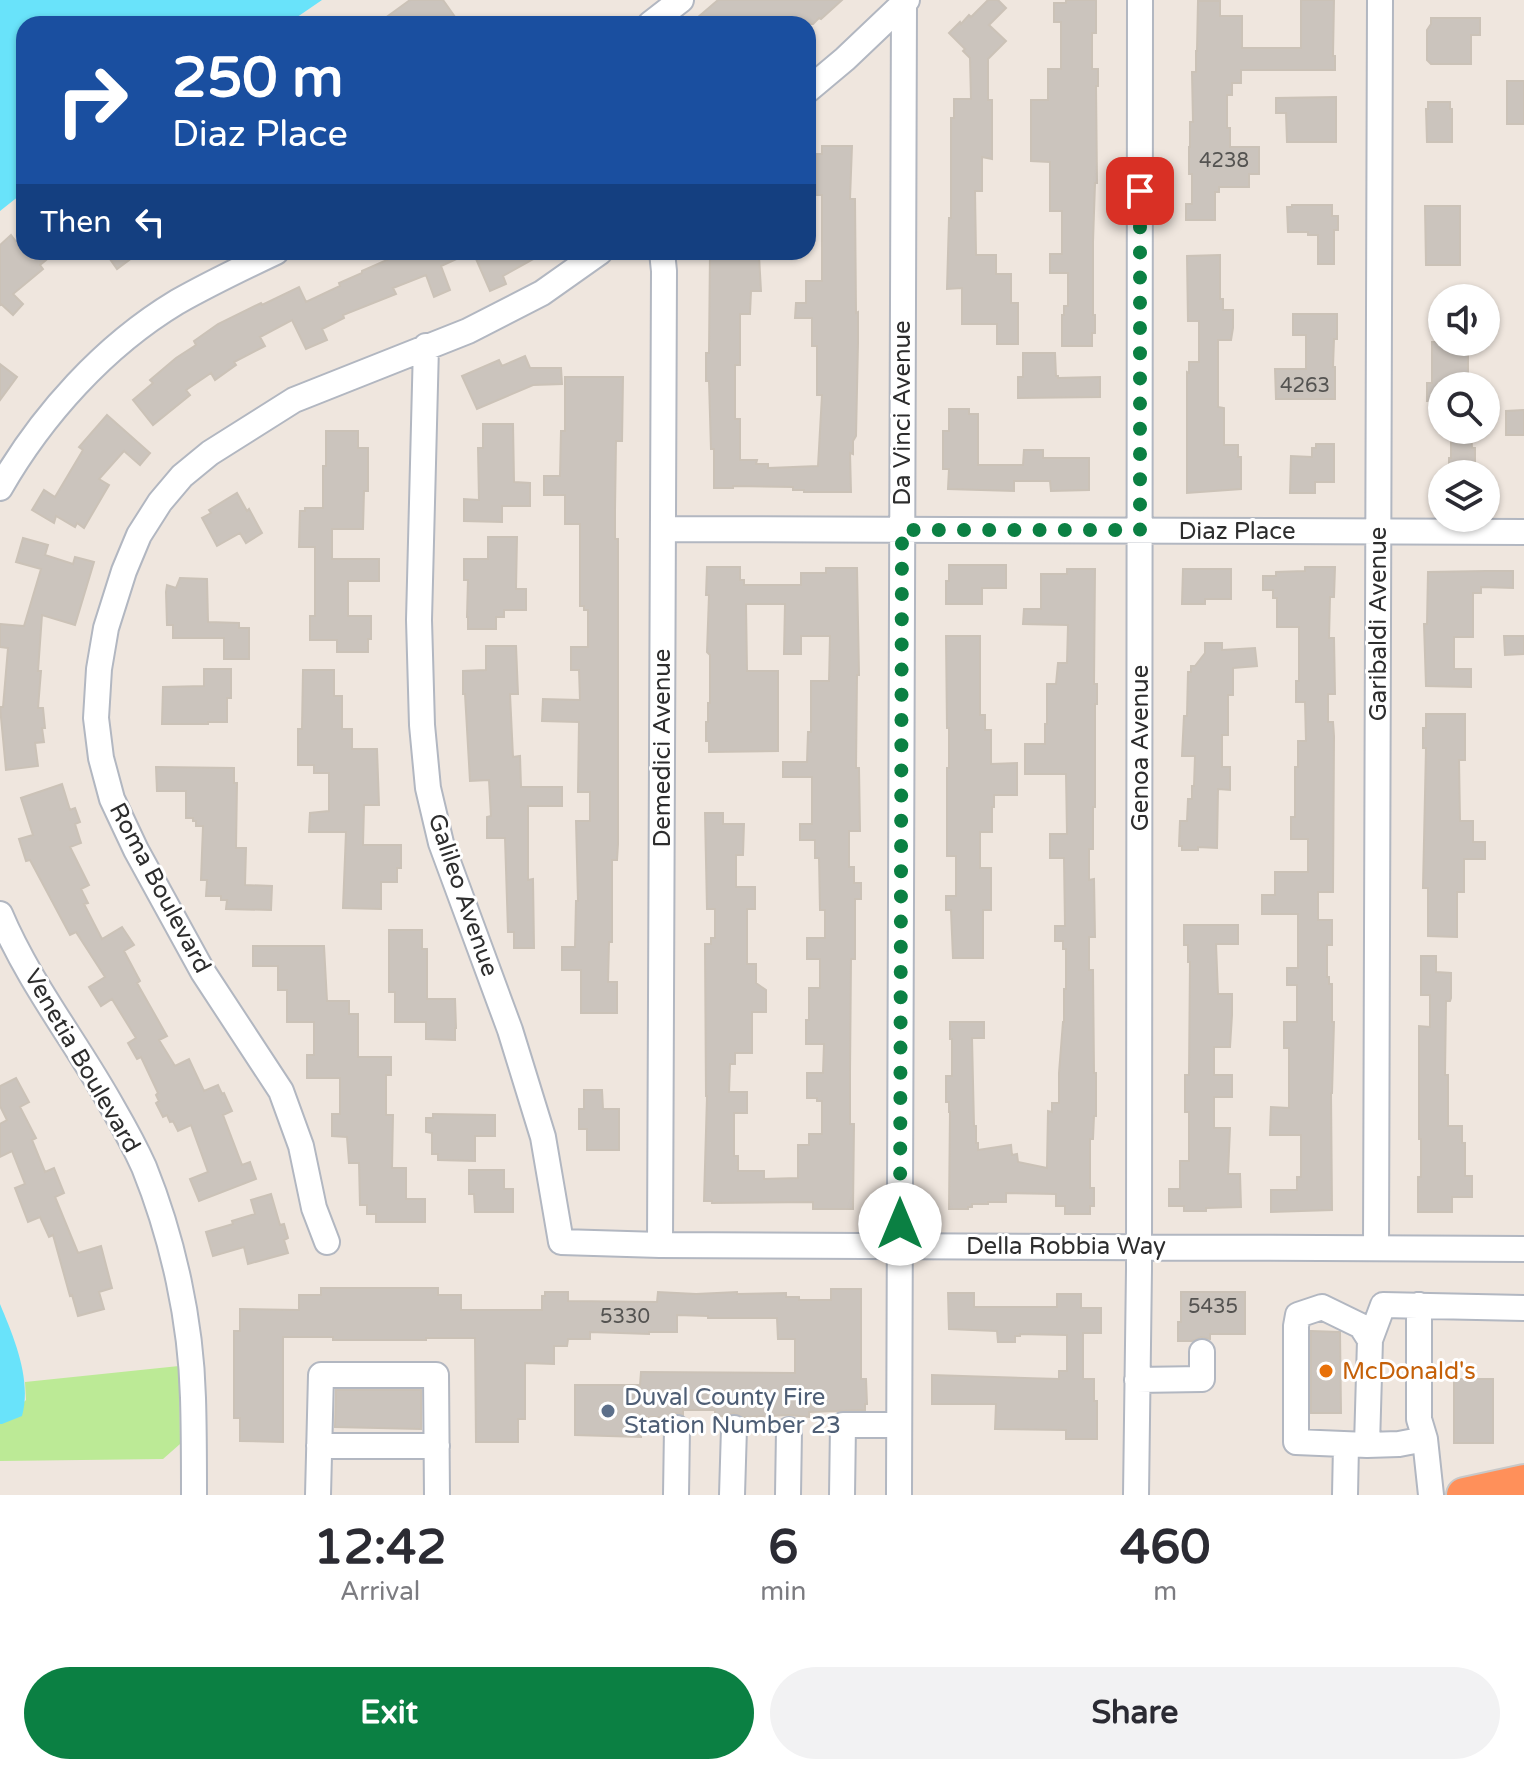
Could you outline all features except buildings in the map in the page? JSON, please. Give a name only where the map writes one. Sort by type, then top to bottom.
[{"type":"highway","points":[[1464,1495],[1524,1482]]},
{"type":"street","points":[[660,16],[681,0]]},
{"type":"street","name":"Genoa Avenue","points":[[1136,1495],[1140,0]]},
{"type":"street","name":"Garibaldi Avenue","points":[[1376,1248],[1380,0]]},
{"type":"street","points":[[816,83],[905,2]]},
{"type":"street","name":"Da Vinci Avenue","points":[[899,1495],[905,2]]},
{"type":"street","points":[[0,488],[37,431],[61,401],[129,336],[177,303],[259,260]]},
{"type":"street","name":"Roma Boulevard","points":[[327,1242],[314,1208],[301,1146],[281,1091],[203,972],[136,850],[112,799],[101,758],[96,718],[99,669],[106,628],[139,535],[160,502],[182,476],[210,453],[294,400],[468,331],[542,293],[589,260]]},
{"type":"street","name":"Demedici Avenue","points":[[660,1245],[663,260]]},
{"type":"street","name":"Galileo Avenue","points":[[426,346],[419,620],[422,725],[428,788],[441,843],[510,1030],[543,1137],[561,1242]]},
{"type":"street","name":"Diaz Place","points":[[663,529],[1524,532]]},
{"type":"street","name":"Venetia Boulevard","points":[[0,914],[32,976],[113,1108],[143,1167],[167,1237],[181,1294],[190,1357],[194,1495]]},
{"type":"street","name":"Della Robbia Way","points":[[561,1242],[1524,1249]]},
{"type":"street","points":[[1345,1495],[1357,1445],[1370,1340],[1383,1305],[1524,1308]]},
{"type":"street","points":[[1419,1305],[1419,1419],[1425,1439],[1431,1495]]},
{"type":"street","points":[[1370,1340],[1361,1326],[1322,1307],[1298,1315],[1296,1442],[1357,1445],[1399,1444],[1425,1439]]},
{"type":"street","points":[[1137,1380],[1202,1379],[1202,1352]]},
{"type":"street","points":[[318,1495],[321,1375],[436,1375],[437,1495]]},
{"type":"street","points":[[842,1495],[843,1425],[899,1425]]},
{"type":"street","points":[[676,1495],[677,1428]]},
{"type":"street","points":[[732,1495],[734,1428]]},
{"type":"street","points":[[788,1495],[789,1430]]},
{"type":"street","points":[[319,1446],[437,1446]]},
{"type":"green space","points":[[179,1366],[180,1444],[163,1459],[0,1461],[0,1424],[26,1400],[25,1382]]},
{"type":"water","points":[[0,0],[322,0],[299,16],[16,16],[16,198],[0,211]]},
{"type":"water","points":[[0,1304],[20,1359],[25,1388],[22,1416],[2,1424],[0,1424]]},
{"type":"place","name":"McDonald's","points":[[1326,1371]]},
{"type":"place","name":"Duval County Fire Station Number 23","points":[[608,1411]]},
{"type":"route","points":[[900,1224],[902,530],[1140,530],[1140,191]]}]
